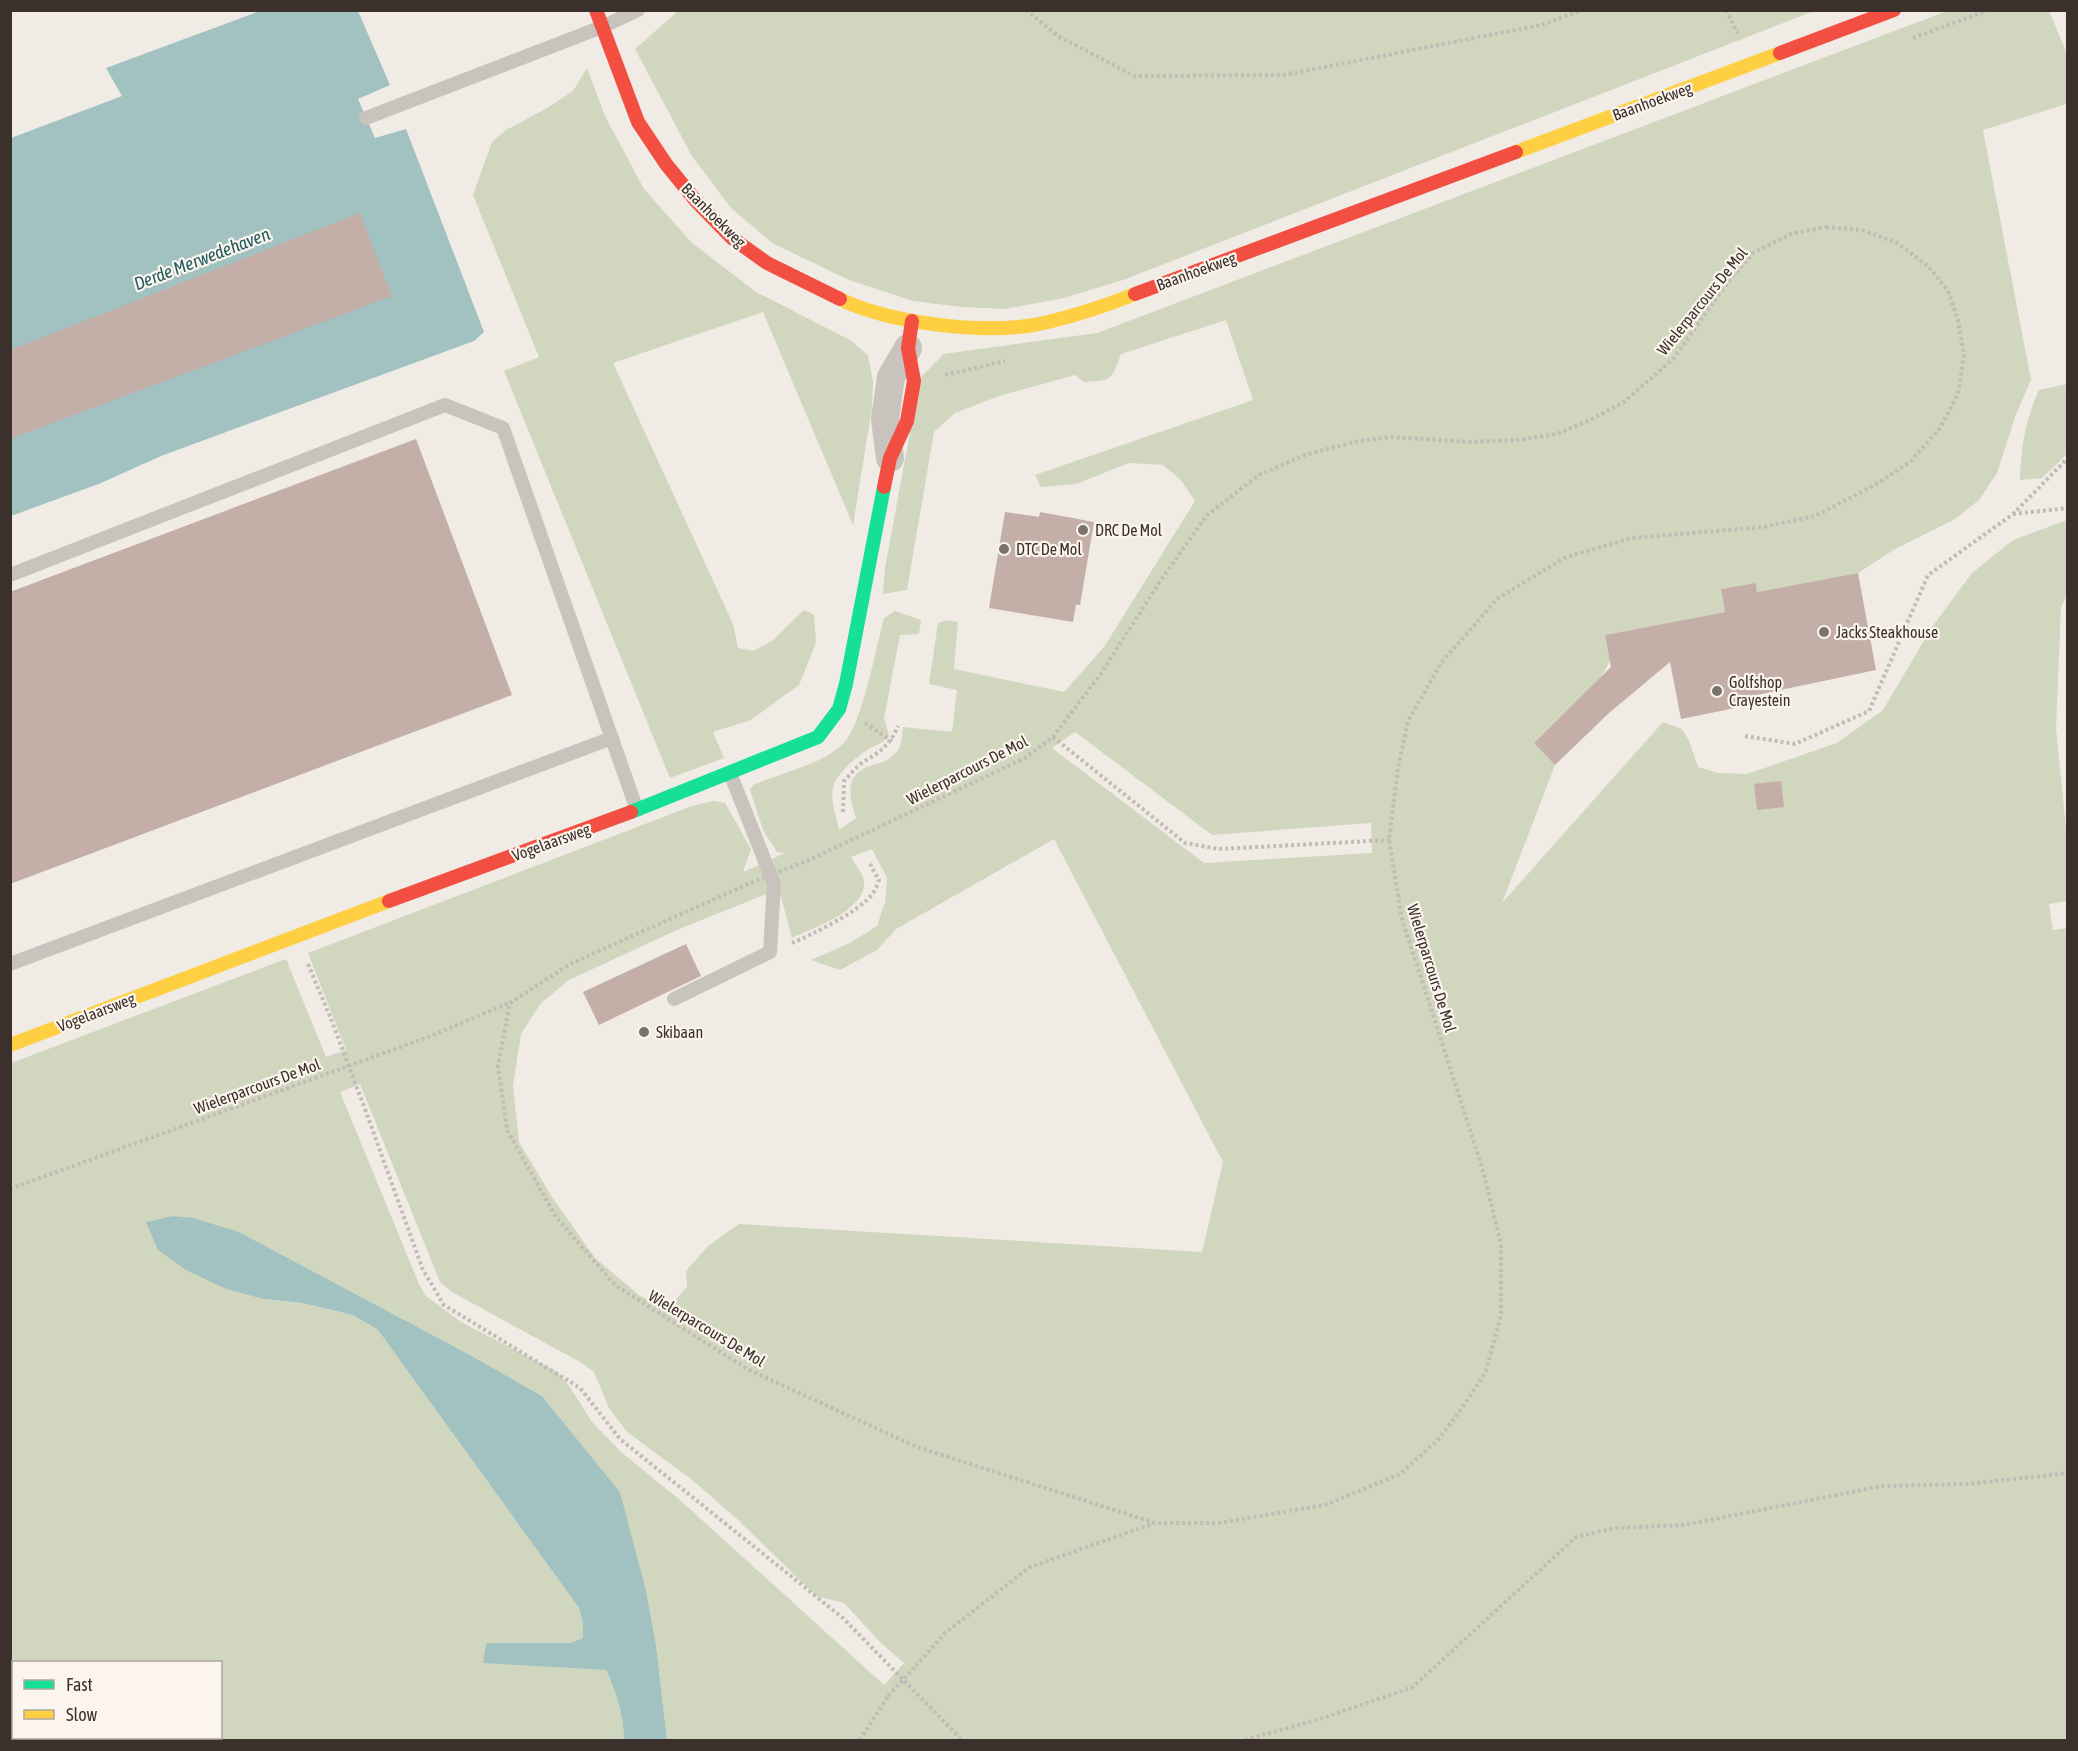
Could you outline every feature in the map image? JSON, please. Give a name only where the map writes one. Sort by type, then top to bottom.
[{"type":"street","name":"Baanhoekweg","points":[[596,10],[638,122],[673,174],[696,201],[732,238],[767,263],[910,334],[1032,325],[1085,313],[1894,10]]},
{"type":"street","name":"Vogelaarsweg","points":[[10,1045],[297,935],[637,810],[818,736],[839,709],[846,684],[890,458],[885,419],[891,377],[910,334]]},
{"type":"lane","points":[[366,118],[602,27],[638,10]]},
{"type":"lane","points":[[10,575],[445,405],[504,428],[637,810]]},
{"type":"lane","points":[[10,964],[612,738]]},
{"type":"lane","points":[[674,999],[770,952],[774,884],[730,773]]},
{"type":"path","points":[[1026,10],[1058,36],[1134,76],[1284,75],[1541,25],[1582,10]]},
{"type":"path","name":"Wielerparcours De Mol","points":[[10,1189],[428,1037],[510,1003],[570,964],[748,884],[807,861],[1025,758],[1053,737],[1100,675],[1159,583],[1206,516],[1258,475],[1305,455],[1358,441],[1393,436],[1469,442],[1517,440],[1557,434],[1590,420],[1624,402],[1673,359],[1728,282],[1753,253],[1791,234],[1826,227],[1862,231],[1897,243],[1928,266],[1948,291],[1958,320],[1964,355],[1958,394],[1940,428],[1910,462],[1875,485],[1815,516],[1763,527],[1633,538],[1566,556],[1498,598],[1441,663],[1408,721],[1398,768],[1389,840],[1402,919],[1482,1167],[1501,1244],[1501,1315],[1486,1371],[1437,1441],[1400,1474],[1325,1505],[1219,1523],[1155,1523],[917,1448],[747,1369],[615,1285],[556,1217],[507,1130],[498,1066],[510,1003]]},
{"type":"path","points":[[1744,736],[1795,744],[1869,711],[1928,575],[2013,514],[2067,458]]},
{"type":"path","points":[[2013,514],[2067,508]]},
{"type":"path","points":[[843,812],[844,781],[859,765],[880,752],[892,741],[898,726]]},
{"type":"path","points":[[1053,737],[1185,843],[1219,849],[1389,840]]},
{"type":"path","points":[[770,952],[813,934],[853,911],[873,894],[879,880],[870,864]]},
{"type":"path","points":[[297,935],[365,1109],[423,1270],[444,1305],[580,1388],[621,1439],[843,1618],[962,1740]]},
{"type":"path","points":[[1245,1740],[1323,1718],[1413,1687],[1576,1537],[1616,1528],[1684,1524],[1882,1486],[1968,1484],[2067,1473]]},
{"type":"path","name":"Wielerparcours De Mol","points":[[860,1740],[888,1696],[945,1633],[1030,1567],[1155,1523]]},
{"type":"green space","points":[[678,11],[1814,11],[1123,280],[1064,298],[1005,309],[961,307],[913,301],[849,280],[774,244],[731,208],[692,156],[635,49]]},
{"type":"green space","points":[[1947,11],[2049,11],[2067,54],[2067,104],[1983,130],[2031,380],[2016,414],[1997,473],[1979,500],[1955,519],[1895,549],[1858,573],[1757,592],[1756,584],[1721,589],[1725,612],[1605,635],[1610,661],[1601,677],[1534,743],[1555,765],[1502,903],[1663,722],[1682,729],[1698,767],[1718,773],[1747,774],[1837,743],[1883,710],[1932,627],[1972,573],[2013,540],[2067,520],[2067,595],[2061,607],[2056,729],[2067,838],[2068,901],[2049,904],[2053,930],[2068,928],[2067,1740],[667,1740],[656,1645],[620,1492],[542,1396],[239,1232],[172,1216],[146,1222],[264,1299],[301,1303],[353,1315],[378,1330],[579,1608],[583,1623],[583,1638],[570,1643],[486,1643],[483,1662],[606,1670],[619,1705],[624,1740],[11,1740],[11,1063],[286,959],[326,1057],[346,1050],[308,953],[692,806],[714,801],[725,803],[751,849],[743,872],[785,853],[777,852],[763,830],[750,790],[753,785],[823,758],[842,745],[856,722],[862,705],[884,618],[895,611],[921,620],[919,634],[900,635],[884,718],[889,735],[852,762],[835,783],[832,798],[839,830],[856,818],[850,792],[852,780],[861,770],[889,759],[898,750],[903,727],[952,732],[957,690],[929,684],[938,623],[946,620],[958,622],[954,669],[1064,692],[1104,647],[1195,501],[1181,480],[1163,465],[1129,463],[1076,484],[1041,487],[1035,475],[1253,400],[1226,320],[1121,354],[1112,374],[1100,381],[1084,382],[1075,375],[999,396],[955,413],[934,432],[907,590],[883,594],[885,568],[920,378],[944,354],[1097,333]],"holes":[[[1075,732],[1212,835],[1371,823],[1372,853],[1204,863],[1052,748]],[[1054,839],[1223,1162],[1202,1252],[739,1224],[708,1246],[686,1271],[687,1287],[668,1308],[640,1296],[595,1258],[552,1197],[519,1142],[513,1086],[521,1034],[541,1003],[569,980],[679,929],[779,889],[792,938],[825,924],[857,902],[862,892],[864,879],[851,857],[872,849],[887,878],[885,902],[877,926],[850,943],[811,960],[840,970],[877,950],[896,929]],[[360,1084],[440,1282],[452,1292],[580,1362],[594,1372],[609,1408],[627,1432],[691,1479],[737,1519],[816,1596],[844,1603],[881,1643],[904,1663],[884,1685],[680,1500],[621,1452],[592,1422],[570,1387],[557,1372],[461,1322],[426,1296],[340,1092]]]},
{"type":"green space","points":[[587,68],[605,116],[644,189],[691,242],[756,292],[850,340],[868,355],[873,382],[872,408],[853,525],[763,312],[613,363],[733,624],[738,648],[753,651],[772,641],[804,610],[814,615],[816,643],[799,685],[751,720],[713,732],[724,758],[670,778],[504,371],[539,357],[473,195],[492,142],[506,130],[573,91]]},
{"type":"green space","points":[[2067,384],[2067,454],[2042,478],[2020,480],[2025,434],[2030,412],[2039,390]]},
{"type":"water","name":"Derde Merwedehaven","points":[[260,11],[358,11],[390,85],[358,99],[375,138],[406,129],[484,332],[474,341],[161,456],[101,483],[11,516],[11,138],[122,96],[106,68]]},
{"type":"water","points":[[172,1216],[193,1218],[239,1232],[542,1396],[620,1492],[645,1587],[656,1645],[667,1740],[624,1740],[619,1704],[606,1670],[483,1663],[486,1643],[570,1643],[583,1638],[583,1623],[579,1608],[378,1330],[353,1315],[302,1303],[264,1299],[226,1289],[186,1270],[158,1250],[146,1222]]},
{"type":"building","points":[[360,213],[392,296],[10,439],[10,350]]},
{"type":"building","points":[[416,439],[512,695],[10,884],[10,592]]},
{"type":"building","points":[[1005,512],[1039,517],[1040,512],[1094,522],[1080,605],[1076,605],[1073,622],[989,608]]},
{"type":"building","points":[[1858,573],[1876,670],[1738,699],[1740,707],[1681,719],[1670,662],[1609,713],[1555,765],[1534,743],[1611,667],[1605,635],[1725,612],[1721,589],[1756,583],[1757,592]]},
{"type":"building","points":[[1781,781],[1784,807],[1757,810],[1754,784]]},
{"type":"building","points":[[686,944],[701,976],[599,1025],[583,992]]},
{"type":"traffic: fast","points":[[631,812],[818,737],[839,709],[846,684],[884,487]]},
{"type":"traffic: slow","points":[[1516,152],[1780,53]]},
{"type":"traffic: slow","points":[[840,299],[860,307],[909,320],[988,328],[1047,322],[1085,312],[1135,294]]},
{"type":"traffic: slow","points":[[10,1045],[389,901]]},
{"type":"traffic: jam","points":[[596,10],[638,122],[666,164],[696,201],[732,238],[767,263],[840,299]]},
{"type":"traffic: jam","points":[[1780,53],[1894,10]]},
{"type":"traffic: jam","points":[[1135,294],[1516,152]]},
{"type":"traffic: jam","points":[[884,487],[890,458],[907,421],[914,381],[908,348],[912,321]]},
{"type":"traffic: jam","points":[[389,901],[631,812]]},
{"type":"place","name":"DRC De Mol","points":[[1083,530]]},
{"type":"place","name":"DTC De Mol","points":[[1004,549]]},
{"type":"place","name":"Jacks Steakhouse","points":[[1824,632]]},
{"type":"place","name":"Golfshop Crayestein","points":[[1717,691]]},
{"type":"place","name":"Skibaan","points":[[644,1032]]}]
